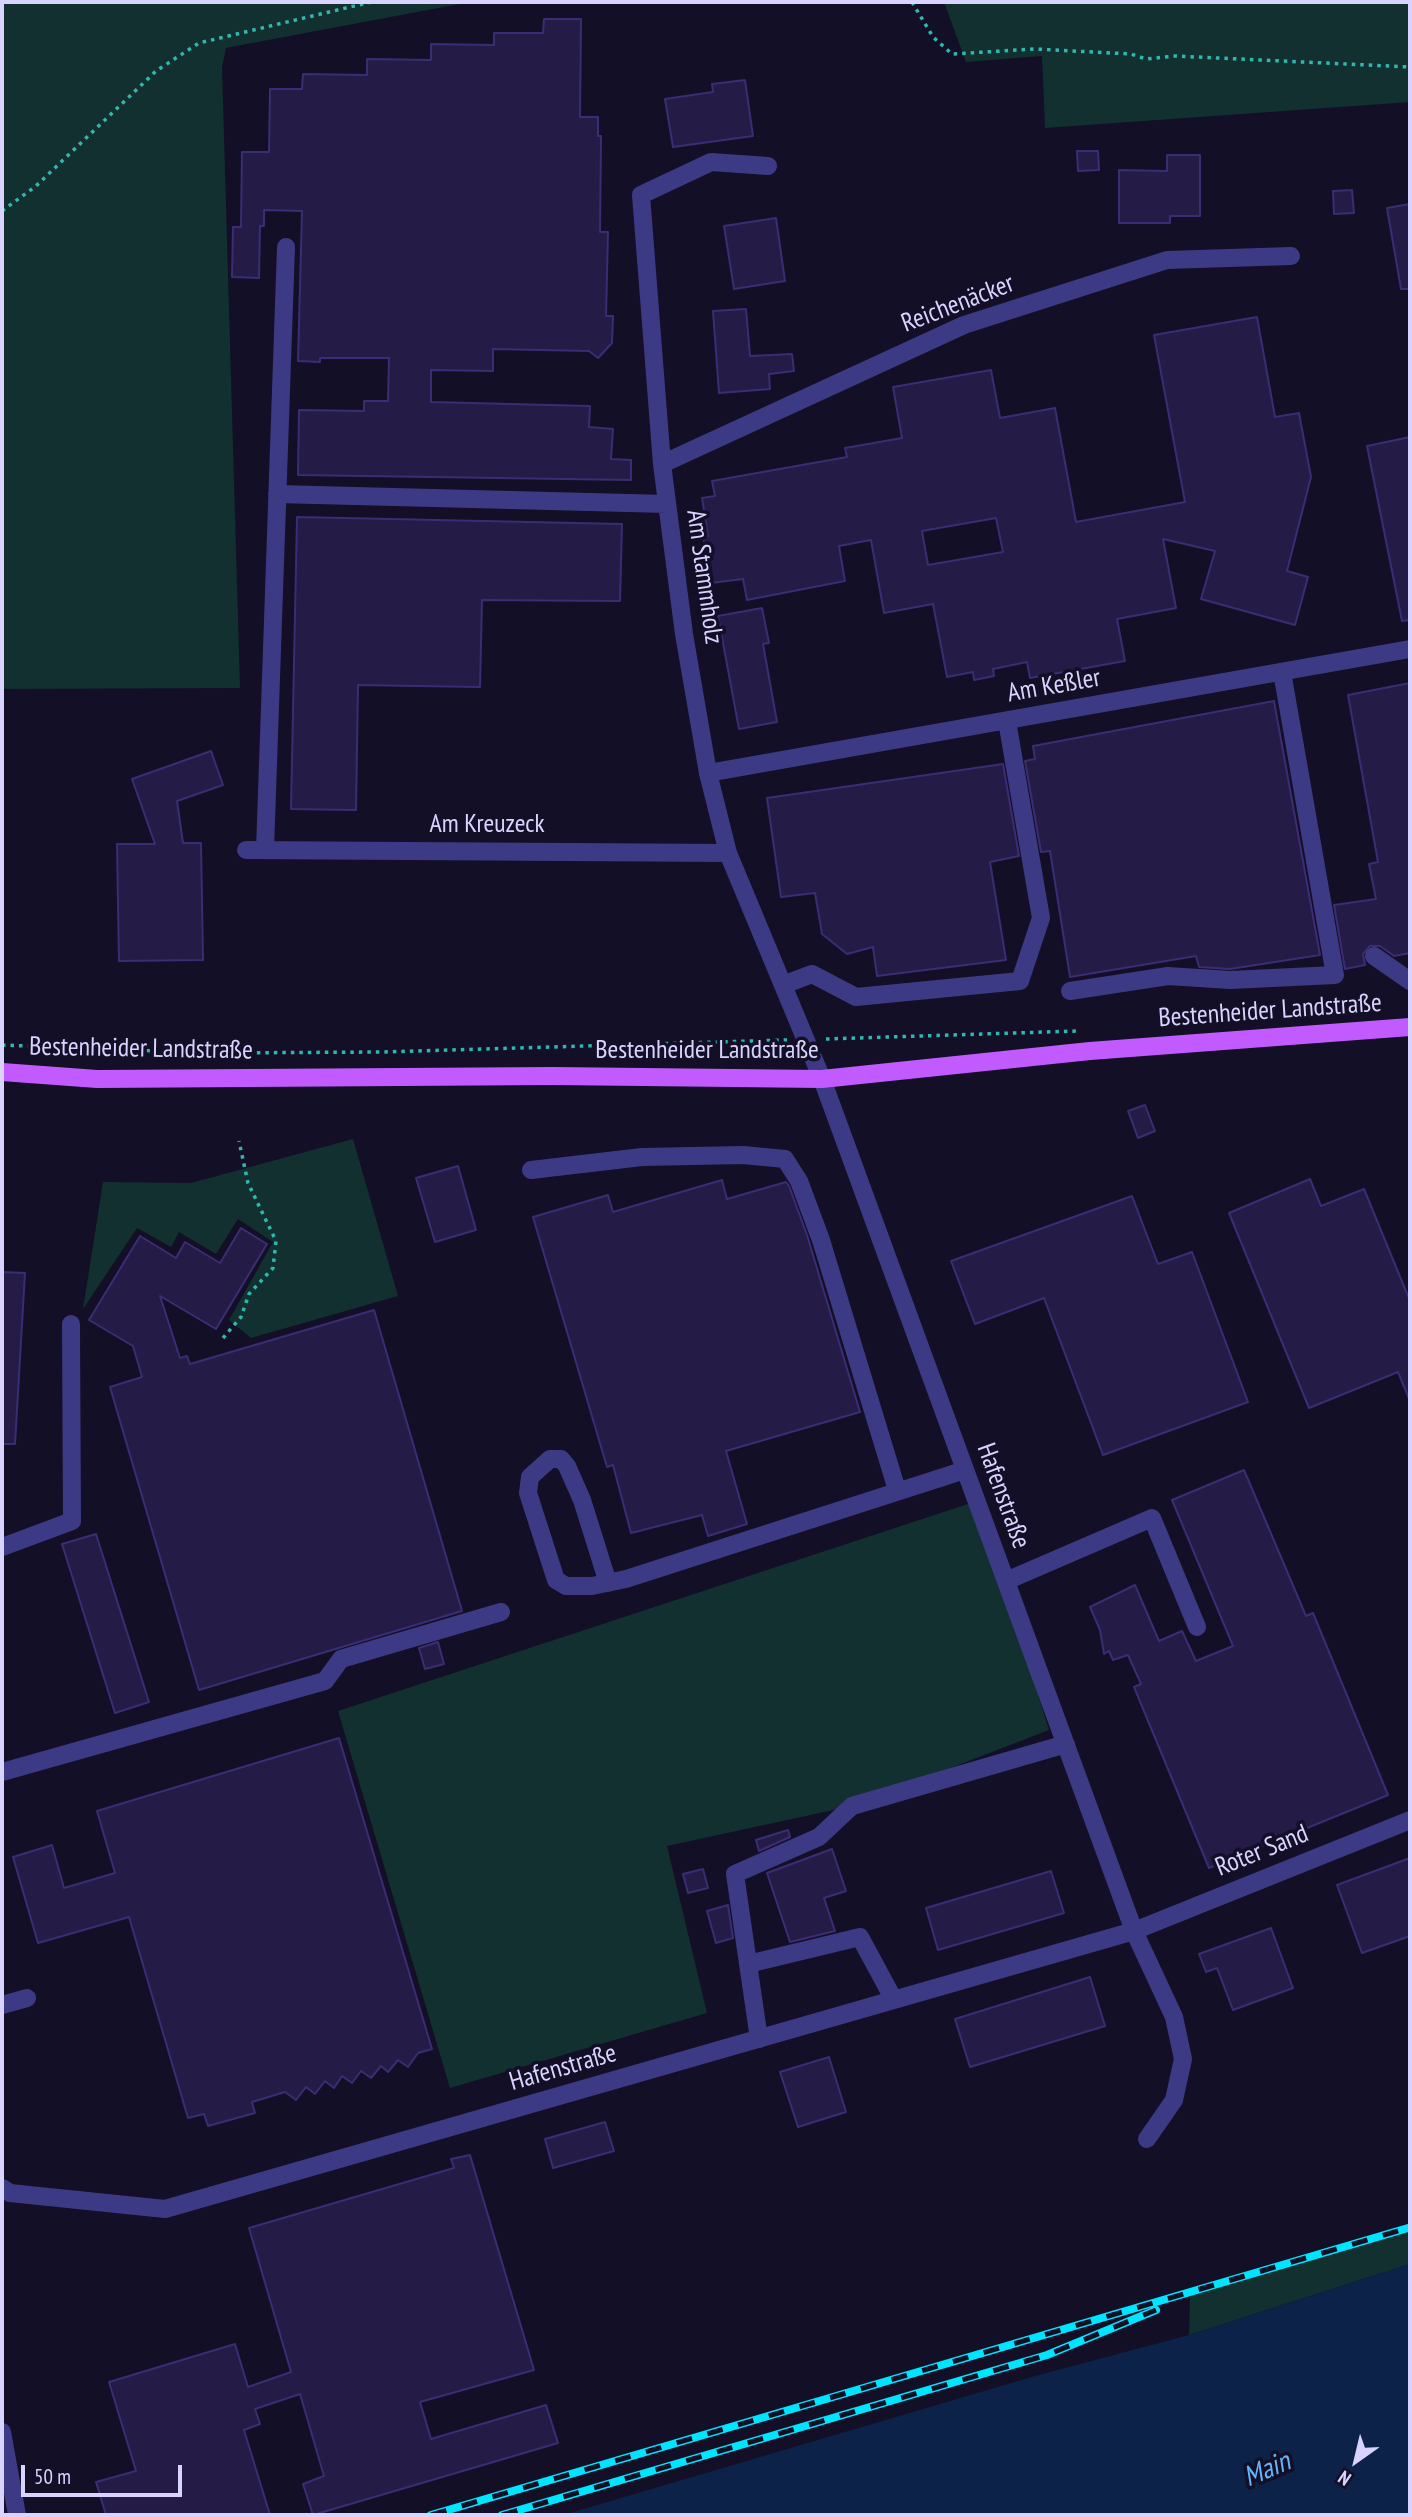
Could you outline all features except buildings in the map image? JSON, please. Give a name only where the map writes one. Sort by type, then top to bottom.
[{"type":"main road","name":"Bestenheider Landstraße","points":[[2,1072],[97,1079],[566,1076],[822,1079],[1090,1051],[1410,1027]]},
{"type":"street","name":"Am Stammholz","points":[[768,166],[711,162],[641,195],[662,464],[684,634],[708,774],[728,853],[822,1079]]},
{"type":"street","points":[[265,850],[269,821],[286,247]]},
{"type":"street","name":"Reichenäcker","points":[[662,464],[964,325],[1167,260],[1291,256]]},
{"type":"street","points":[[277,495],[667,504]]},
{"type":"street","name":"Am Keßler","points":[[708,774],[1410,649]]},
{"type":"street","points":[[1070,991],[1168,976],[1230,980],[1335,975],[1282,672]]},
{"type":"street","points":[[783,985],[812,974],[856,997],[1020,981],[1041,918],[1007,721]]},
{"type":"street","name":"Am Kreuzeck","points":[[246,850],[728,853]]},
{"type":"street","points":[[1374,956],[1410,981]]},
{"type":"street","name":"Hafenstraße","points":[[822,1079],[1134,1931],[1174,2017],[1183,2059],[1174,2100],[1147,2139]]},
{"type":"street","points":[[531,1170],[642,1157],[743,1155],[785,1159],[799,1181],[821,1240],[897,1490]]},
{"type":"street","points":[[2,1547],[72,1521],[71,1324]]},
{"type":"street","points":[[608,1583],[582,1500],[567,1466],[561,1459],[550,1459],[530,1477],[528,1493],[556,1580],[566,1586],[608,1583],[965,1470]]},
{"type":"street","points":[[1006,1581],[1152,1518],[1197,1627]]},
{"type":"street","points":[[2,1772],[325,1681],[341,1659],[501,1612]]},
{"type":"street","points":[[759,2039],[735,1874],[819,1838],[852,1806],[1066,1744]]},
{"type":"street","name":"Roter Sand","points":[[1134,1931],[1410,1820]]},
{"type":"street","name":"Hafenstraße","points":[[5,2196],[165,2209],[1134,1931]]},
{"type":"street","points":[[748,1964],[860,1937],[894,2000]]},
{"type":"street","points":[[2,2005],[27,1998]]},
{"type":"street","points":[[2,2432],[17,2515]]},
{"type":"path","points":[[2,211],[36,186],[156,71],[199,43],[372,2]]},
{"type":"path","points":[[912,2],[933,37],[952,54],[1035,49],[1131,54],[1146,59],[1175,56],[1410,67]]},
{"type":"path","points":[[2,1045],[211,1053],[355,1053],[1082,1031]]},
{"type":"path","points":[[223,1338],[241,1317],[249,1294],[272,1268],[276,1241],[248,1183],[239,1140]]},
{"type":"green space","points":[[2,2],[470,2],[226,48],[222,67],[240,688],[2,689]]},
{"type":"green space","points":[[944,2],[1410,2],[1410,102],[1045,128],[1042,56],[966,62]]},
{"type":"green space","points":[[353,1139],[398,1296],[251,1338],[229,1320],[273,1242],[238,1219],[216,1254],[179,1232],[171,1247],[137,1228],[83,1309],[103,1182],[191,1183]]},
{"type":"green space","points":[[977,1501],[1049,1730],[852,1806],[667,1846],[707,2013],[450,2088],[338,1711]]},
{"type":"green space","points":[[1410,2230],[1410,2264],[1189,2335],[1190,2296]]},
{"type":"water","name":"Main","points":[[1410,2264],[1410,2515],[563,2515],[1035,2376],[1189,2335]]},
{"type":"railway","points":[[431,2515],[1408,2228]]},
{"type":"railway","points":[[502,2515],[1047,2355],[1156,2310]]}]
